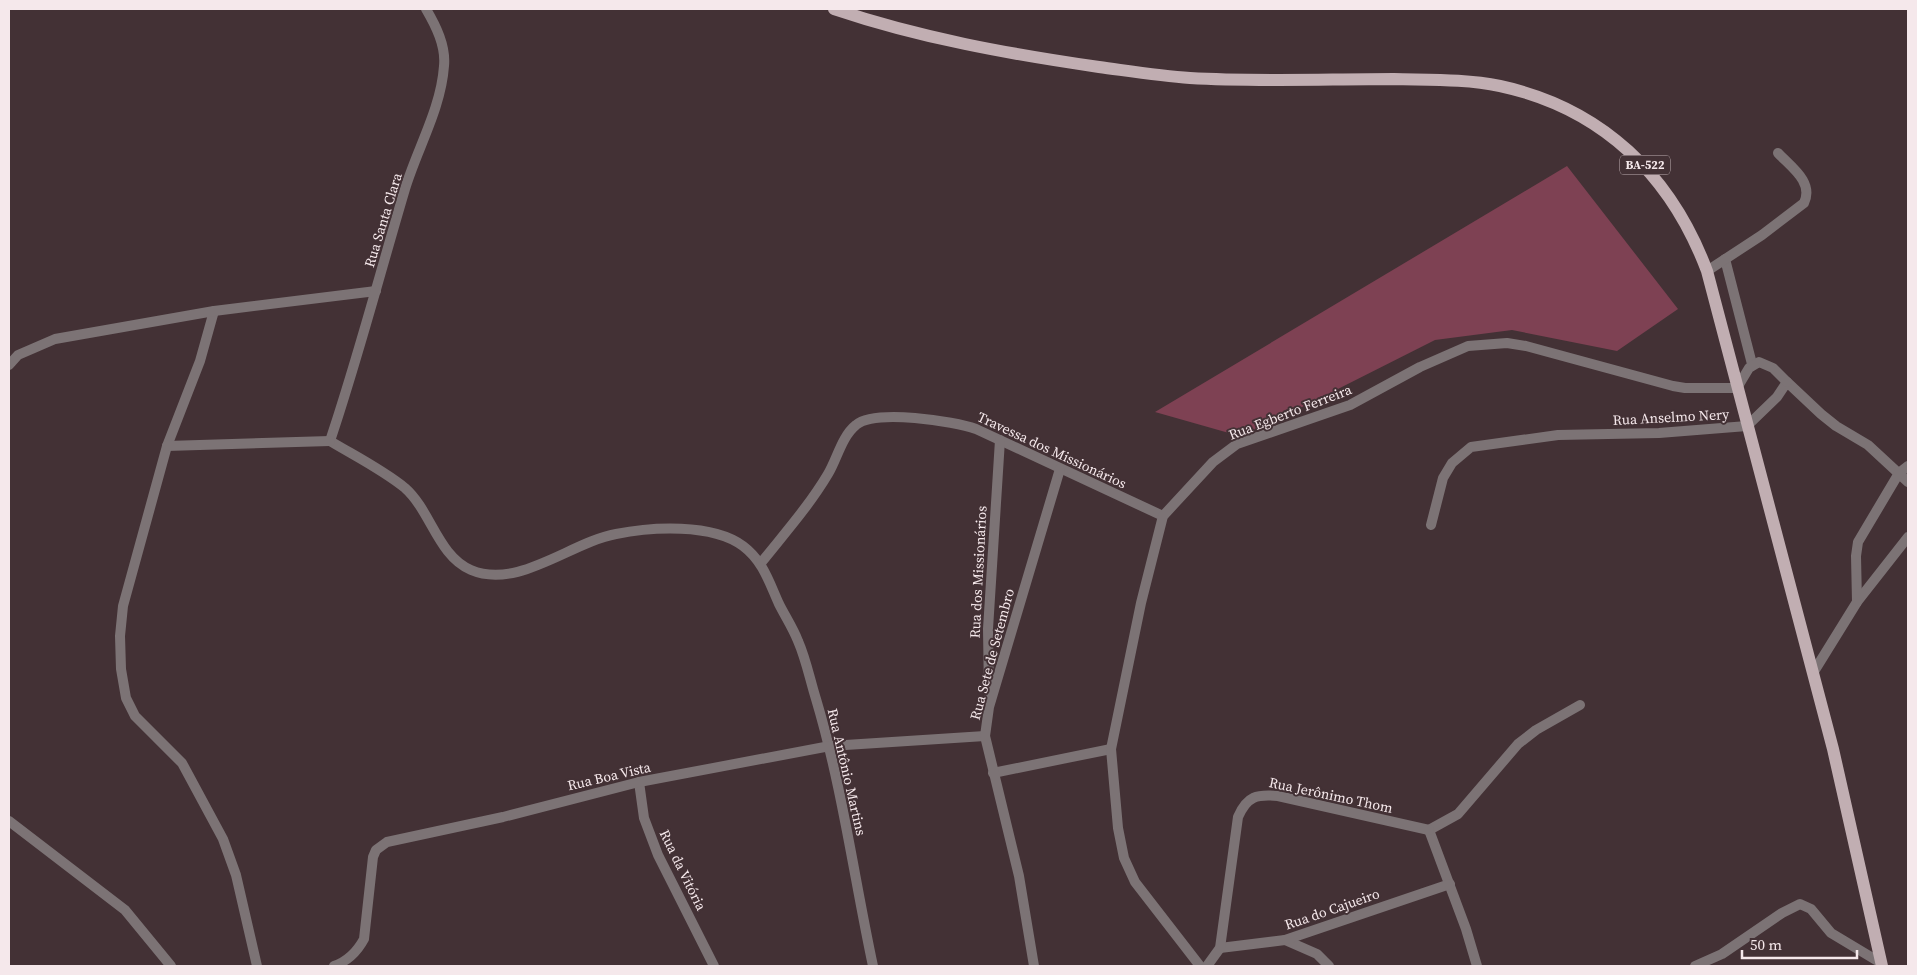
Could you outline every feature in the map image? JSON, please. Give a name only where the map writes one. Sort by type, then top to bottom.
[{"type":"main road","name":"BA-522","points":[[834,9],[956,42],[1027,56],[1144,72],[1224,79],[1441,80],[1477,82],[1519,92],[1569,110],[1618,142],[1645,166],[1672,198],[1698,246],[1707,271],[1833,749],[1881,964]]},
{"type":"street","name":"Rua Santa Clara","points":[[330,441],[406,188],[436,105],[444,65],[440,38],[426,9]]},
{"type":"street","points":[[1707,271],[1804,203],[1807,197],[1806,184],[1778,153]]},
{"type":"street","points":[[1725,259],[1752,364]]},
{"type":"street","points":[[9,365],[18,355],[55,339],[214,311],[376,291]]},
{"type":"street","points":[[214,311],[200,361],[167,446],[123,606],[120,636],[121,669],[126,698],[135,716],[182,763],[223,839],[236,875],[256,966]]},
{"type":"street","name":"Rua Egberto Ferreira","points":[[1200,966],[1134,882],[1124,858],[1118,828],[1111,750],[1141,603],[1163,516],[1213,462],[1237,444],[1350,405],[1420,367],[1468,346],[1507,343],[1679,387],[1737,388]]},
{"type":"street","points":[[1737,388],[1752,364],[1764,363],[1773,368],[1836,426],[1868,445],[1908,482]]},
{"type":"street","name":"Rua Anselmo Nery","points":[[1432,525],[1443,478],[1452,463],[1471,447],[1558,435],[1659,433],[1747,426],[1777,397],[1787,382]]},
{"type":"street","name":"Travessa dos Missionários","points":[[761,563],[798,518],[828,474],[848,434],[856,424],[870,418],[957,422],[1163,516]]},
{"type":"street","name":"Rua dos Missionários","points":[[989,706],[988,629],[1000,440]]},
{"type":"street","points":[[167,446],[330,441],[404,488],[418,502],[447,550],[470,570],[488,575],[534,567],[604,536],[667,528],[697,531],[724,537],[742,545],[761,563]]},
{"type":"street","points":[[1857,602],[1856,556],[1858,542],[1899,473],[1908,466]]},
{"type":"street","name":"Rua Sete de Setembro","points":[[1034,966],[1019,876],[985,736],[989,706],[1060,469]]},
{"type":"street","points":[[1813,673],[1857,602],[1908,537]]},
{"type":"street","name":"Rua Antônio Martins","points":[[761,563],[799,642],[830,746],[873,966]]},
{"type":"street","points":[[1477,966],[1450,884],[1429,830],[1458,814],[1518,744],[1536,730],[1580,705]]},
{"type":"street","name":"Rua Boa Vista","points":[[334,966],[343,963],[358,950],[364,939],[373,857],[380,846],[387,842],[503,816],[639,782],[830,746],[985,736]]},
{"type":"street","points":[[993,773],[1111,750]]},
{"type":"street","name":"Rua da Vitória","points":[[639,782],[644,818],[658,855],[714,966]]},
{"type":"street","name":"Rua Jerônimo Thom","points":[[1220,948],[1238,816],[1247,801],[1259,794],[1278,796],[1429,830]]},
{"type":"street","points":[[9,822],[126,910],[171,966]]},
{"type":"street","name":"Rua do Cajueiro","points":[[1220,948],[1285,940],[1450,884]]},
{"type":"street","points":[[1695,966],[1722,954],[1782,913],[1800,904],[1810,909],[1831,933],[1881,964]]},
{"type":"street","points":[[1285,940],[1317,954],[1329,966]]},
{"type":"street","points":[[1207,966],[1220,948]]},
{"type":"shaded area","points":[[1567,166],[1678,309],[1617,351],[1512,330],[1435,340],[1243,437],[1155,412]]}]
